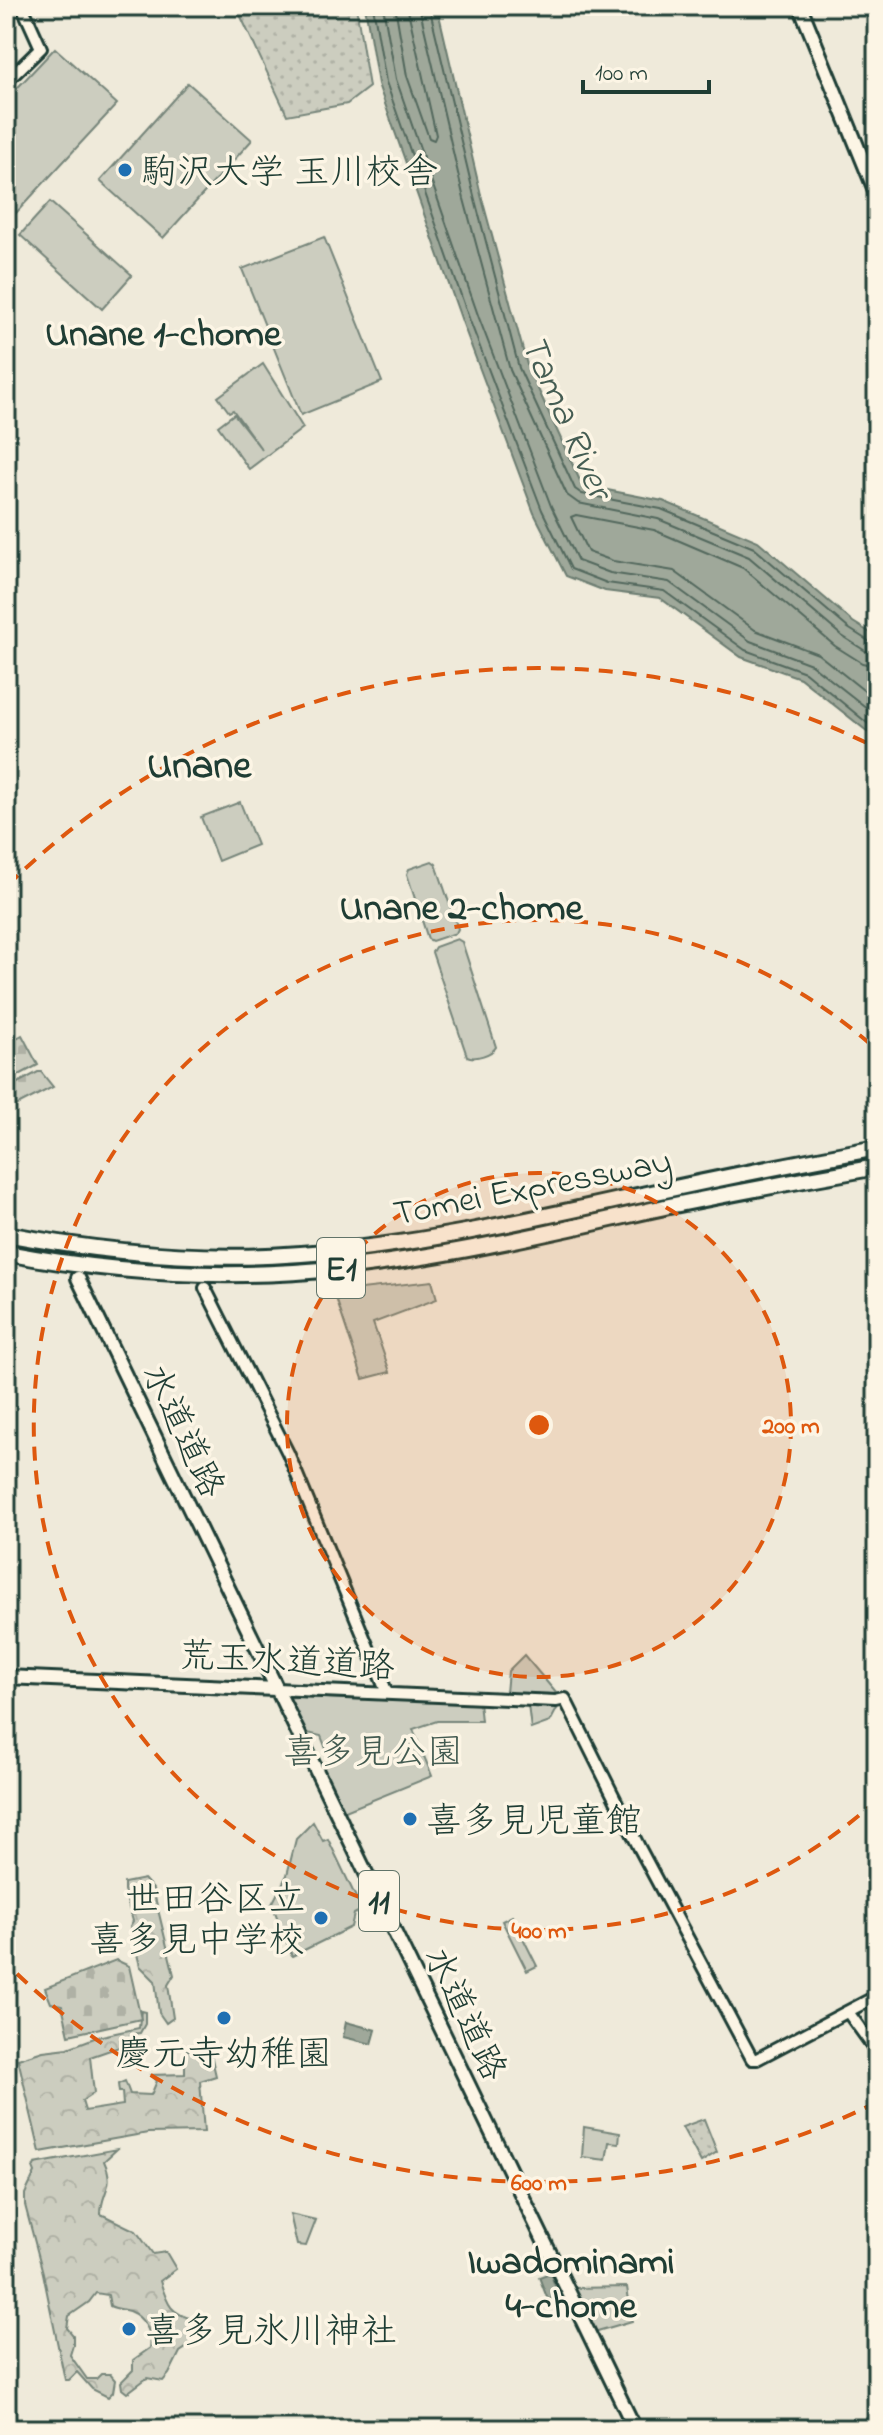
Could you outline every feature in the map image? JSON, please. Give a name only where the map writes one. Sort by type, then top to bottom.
[{"type":"highway","name":"Tomei Expressway","points":[[6,1234],[110,1250],[170,1254],[299,1254],[458,1234],[877,1148]]},
{"type":"highway","name":"Tomei Expressway","points":[[6,1253],[82,1265],[178,1273],[261,1274],[341,1268],[457,1251],[877,1167]]},
{"type":"main road","points":[[800,6],[877,195]]},
{"type":"main road","name":"水道道路","points":[[78,1278],[635,2429]]},
{"type":"main road","name":"荒玉水道道路","points":[[6,1677],[276,1689]]},
{"type":"street","points":[[6,82],[41,48],[22,6]]},
{"type":"street","points":[[205,1288],[288,1453],[387,1693]]},
{"type":"street","name":"荒玉水道道路","points":[[276,1689],[565,1699],[640,1849],[752,2059],[848,2012]]},
{"type":"street","points":[[877,1996],[848,2012],[877,2052]]},
{"type":"green space","points":[[236,6],[356,6],[369,87],[347,104],[287,115]]},
{"type":"green space","points":[[55,48],[117,104],[15,214],[6,205],[6,100]]},
{"type":"green space","points":[[188,83],[252,140],[163,238],[100,181]]},
{"type":"green space","points":[[50,202],[132,275],[102,309],[20,235]]},
{"type":"green space","points":[[324,237],[382,382],[301,415],[242,269]]},
{"type":"green space","points":[[263,364],[303,428],[249,469],[218,426],[234,414],[262,450],[233,410],[229,412],[218,397]]},
{"type":"green space","points":[[240,802],[257,845],[218,861],[201,817]]},
{"type":"green space","points":[[432,861],[436,864],[458,929],[456,933],[432,941],[428,939],[407,874],[409,869]]},
{"type":"green space","points":[[457,939],[462,942],[496,1047],[479,1057],[467,1056],[432,952],[435,947]]},
{"type":"green space","points":[[22,1035],[38,1065],[6,1082],[6,1044]]},
{"type":"green space","points":[[38,1072],[53,1087],[6,1111],[6,1089]]},
{"type":"green space","points":[[432,1281],[437,1299],[373,1323],[390,1372],[363,1379],[334,1292]]},
{"type":"green space","points":[[524,1655],[557,1694],[506,1693],[508,1671]]},
{"type":"green space","name":"喜多見公園","points":[[287,1697],[479,1702],[481,1721],[437,1721],[413,1729],[432,1776],[343,1812],[320,1767],[330,1759],[321,1736],[303,1732]]},
{"type":"green space","points":[[528,1705],[558,1707],[550,1722],[531,1729]]},
{"type":"green space","points":[[313,1822],[323,1841],[328,1839],[362,1910],[354,1914],[351,1927],[292,1956],[272,1904],[287,1875],[296,1839]]},
{"type":"green space","points":[[144,1879],[153,1889],[174,1975],[168,1985],[173,2018],[166,2023],[159,2013],[155,1981],[140,1966],[130,1926],[133,1921],[124,1891],[124,1883]]},
{"type":"green space","points":[[512,1916],[537,1966],[527,1971],[502,1921]]},
{"type":"green space","points":[[116,1960],[129,1966],[141,2019],[69,2035],[62,2005],[51,2003],[45,1988]]},
{"type":"green space","points":[[141,2011],[145,2012],[145,2024],[140,2033],[131,2034],[125,2045],[90,2057],[94,2093],[82,2101],[85,2111],[123,2105],[118,2084],[125,2081],[130,2094],[151,2095],[157,2081],[151,2075],[185,2074],[185,2050],[210,2050],[216,2076],[200,2081],[204,2132],[148,2133],[40,2152],[18,2059],[139,2028]]},
{"type":"green space","points":[[704,2119],[717,2152],[701,2162],[682,2127]]},
{"type":"green space","points":[[584,2127],[620,2133],[619,2143],[609,2142],[606,2160],[582,2157]]},
{"type":"green space","points":[[117,2149],[104,2161],[109,2177],[101,2214],[136,2231],[153,2254],[166,2252],[176,2269],[160,2281],[165,2297],[175,2311],[195,2320],[203,2337],[180,2352],[163,2381],[147,2378],[127,2393],[122,2389],[121,2382],[133,2370],[133,2360],[150,2348],[149,2331],[134,2314],[110,2306],[108,2295],[96,2293],[69,2316],[67,2328],[73,2335],[70,2355],[87,2379],[110,2374],[115,2380],[113,2392],[108,2397],[92,2389],[77,2372],[65,2380],[25,2194],[35,2173],[35,2164]]},
{"type":"green space","points":[[290,2214],[316,2220],[306,2246],[297,2245]]},
{"type":"green space","points":[[627,2287],[632,2321],[594,2332],[573,2288]]},
{"type":"water","points":[[365,6],[437,6],[481,195],[527,365],[582,485],[663,501],[758,541],[853,622],[877,637],[877,743],[868,732],[800,678],[741,657],[660,598],[605,591],[566,576],[534,513],[378,84]]},
{"type":"water","points":[[346,2022],[376,2030],[372,2044],[343,2037]]},
{"type":"water","points":[[550,2273],[559,2296],[548,2300],[539,2277]]},
{"type":"place","name":"駒沢大学 玉川校舎","points":[[125,170]]},
{"type":"place","name":"喜多見児童館","points":[[410,1819]]},
{"type":"place","name":"世田谷区立 喜多見中学校","points":[[321,1918]]},
{"type":"place","name":"慶元寺幼稚園","points":[[224,2018]]},
{"type":"place","name":"喜多見氷川神社","points":[[129,2329]]},
{"type":"district","name":"Unane 1-chome","points":[[163,332]]},
{"type":"district","name":"Unane","points":[[199,763]]},
{"type":"district","name":"Unane 2-chome","points":[[461,906]]},
{"type":"district","name":"Iwadominami 4-chome","points":[[571,2282]]},
{"type":"water label","name":"Tama River","points":[[568,416]]}]
